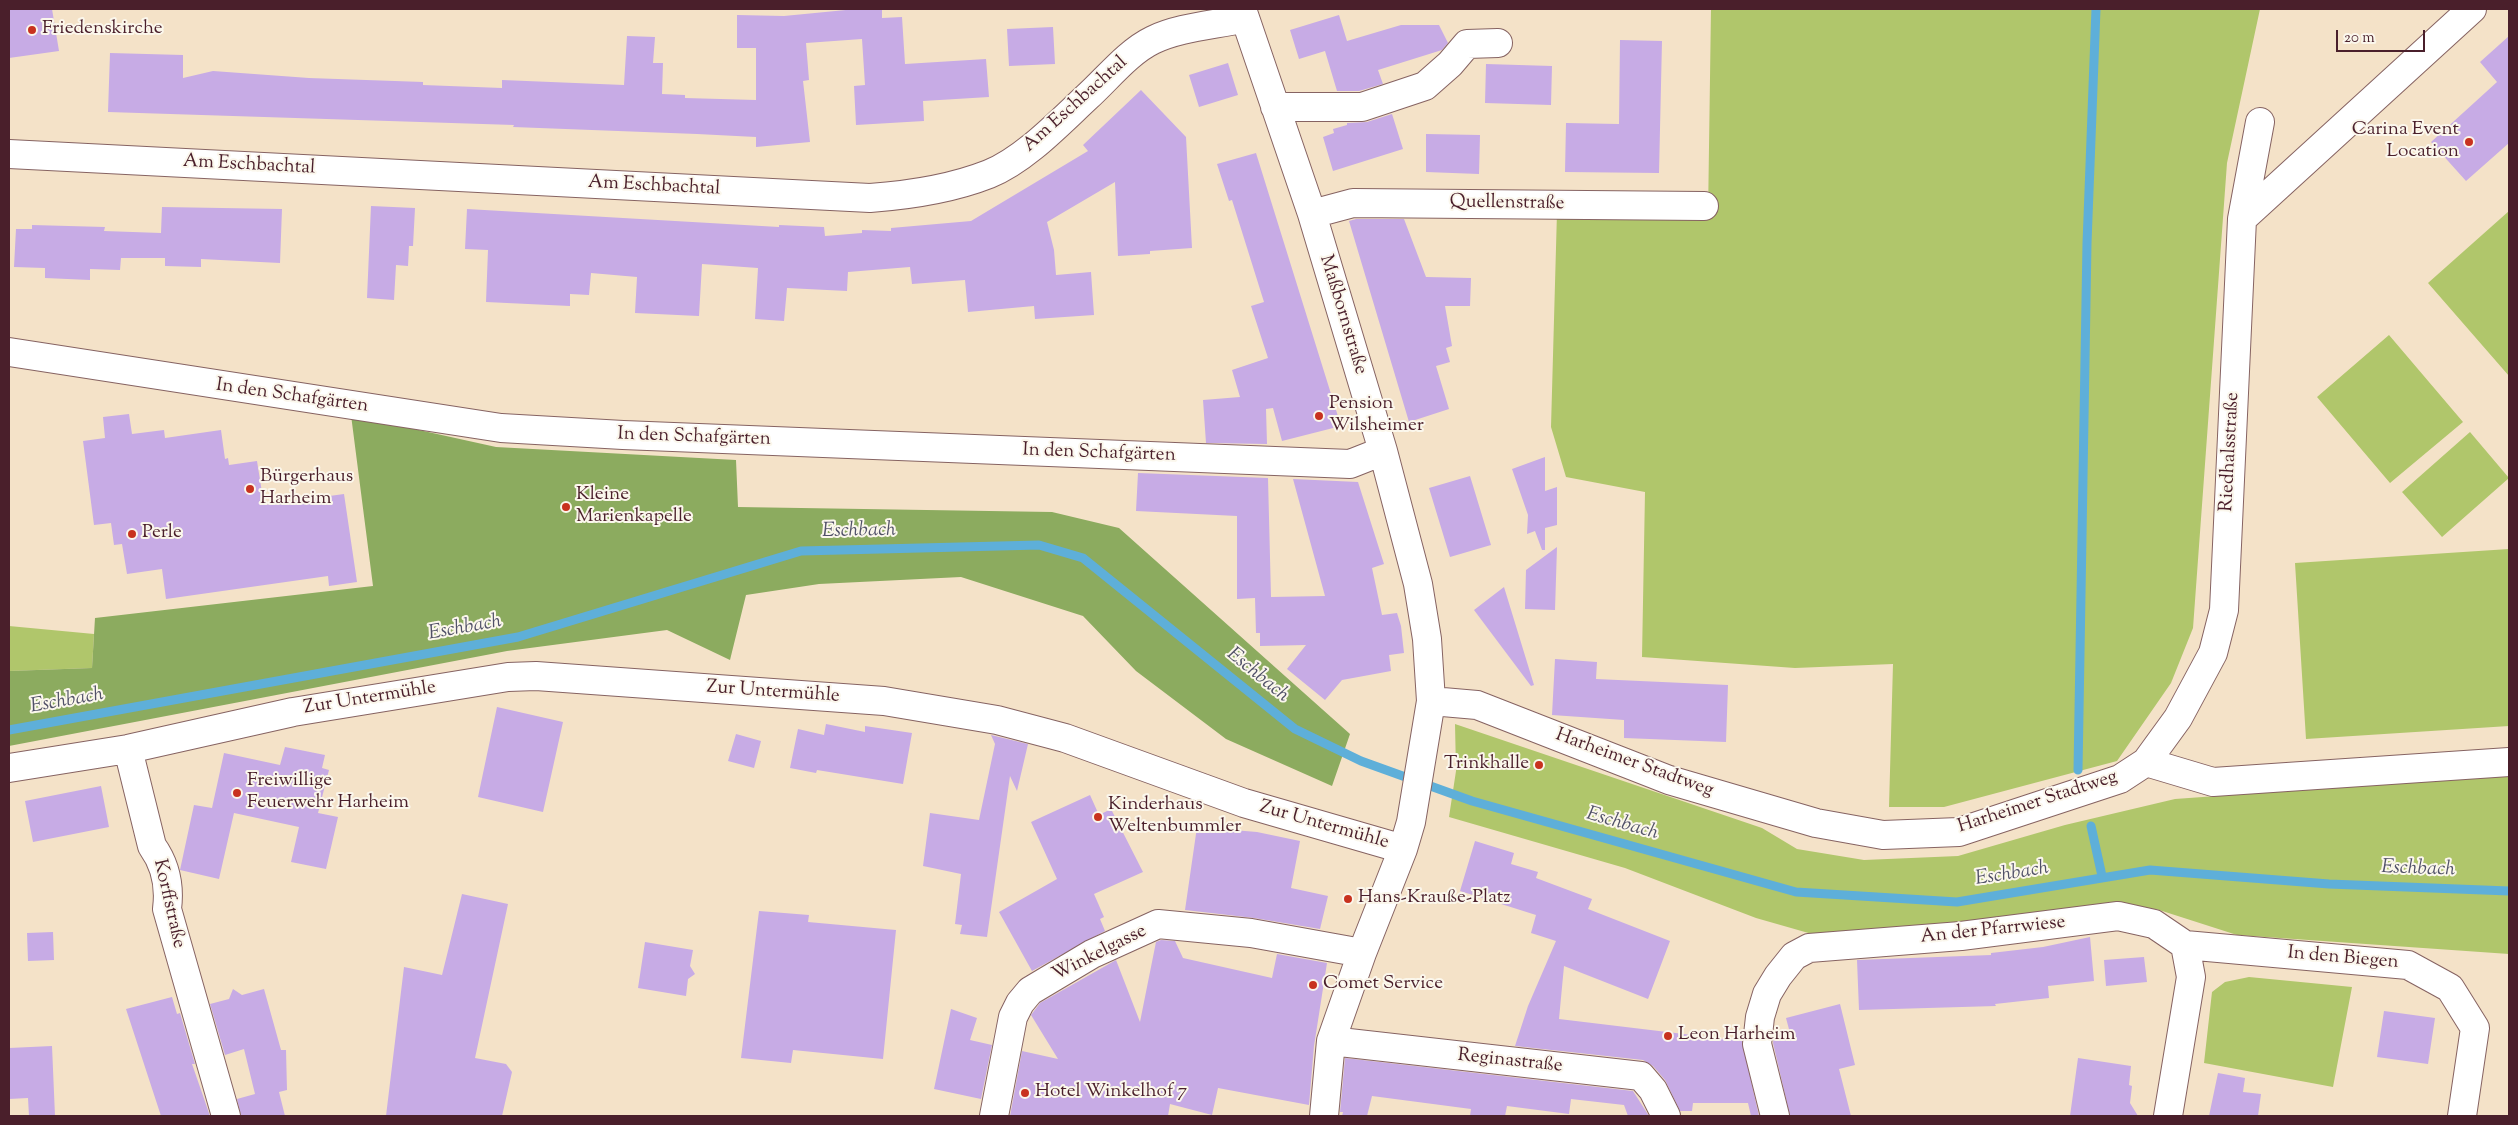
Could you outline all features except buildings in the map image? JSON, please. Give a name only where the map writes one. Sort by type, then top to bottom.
[{"type":"street","points":[[2242,219],[2472,9]]},
{"type":"street","name":"Maßbornstraße","points":[[1244,14],[1312,214],[1383,452],[1418,584],[1427,639],[1431,701],[1411,822],[1403,849],[1362,953],[1331,1041],[1324,1116]]},
{"type":"street","name":"Am Eschbachtal","points":[[9,154],[870,198],[913,195],[953,186],[990,174],[1020,155],[1054,128],[1123,63],[1151,40],[1244,14]]},
{"type":"street","points":[[1275,107],[1362,107],[1425,86],[1450,64],[1467,44],[1498,42]]},
{"type":"street","name":"Riedhalsstraße","points":[[2146,762],[2178,718],[2213,653],[2224,610],[2242,219],[2260,122]]},
{"type":"street","name":"Quellenstraße","points":[[1312,214],[1354,203],[1704,206]]},
{"type":"street","name":"In den Schafgärten","points":[[9,352],[501,428],[623,435],[1350,464],[1383,452]]},
{"type":"street","name":"Zur Untermühle","points":[[9,768],[128,749],[292,712],[508,676],[536,676],[884,701],[997,720],[1065,738],[1244,803],[1403,849]]},
{"type":"street","name":"Harheimer Stadtweg","points":[[1431,701],[1477,705],[1669,780],[1816,823],[1883,834],[1959,832],[2120,779],[2146,762]]},
{"type":"street","name":"Korffstraße","points":[[128,749],[152,846],[161,859],[169,893],[167,909],[226,1116]]},
{"type":"street","points":[[2146,762],[2213,782],[2509,762]]},
{"type":"street","name":"An der Pfarrwiese","points":[[1775,1116],[1757,1044],[1760,1017],[1768,994],[1778,976],[1794,956],[1809,948],[1960,936],[2118,916],[2154,924],[2185,945]]},
{"type":"street","name":"Winkelgasse","points":[[994,1116],[1013,1017],[1020,1003],[1030,991],[1092,954],[1158,924],[1251,933],[1362,953]]},
{"type":"street","points":[[2168,1116],[2191,977],[2185,945]]},
{"type":"street","name":"In den Biegen","points":[[2185,945],[2408,965],[2450,988],[2475,1028],[2462,1116]]},
{"type":"street","name":"Reginastraße","points":[[1331,1041],[1641,1076],[1653,1090],[1666,1116]]},
{"type":"green space","points":[[1711,9],[2260,9],[2227,163],[2193,628],[2171,683],[2117,761],[1944,807],[1889,807],[1893,664],[1795,668],[1642,657],[1645,492],[1566,477],[1551,427],[1557,212],[1708,216]]},
{"type":"green space","points":[[2509,211],[2509,376],[2428,283]]},
{"type":"green space","points":[[2389,335],[2463,422],[2390,483],[2317,397]]},
{"type":"green space","points":[[351,415],[496,447],[736,460],[738,507],[1052,512],[1119,528],[1350,734],[1332,786],[1226,739],[1136,671],[1083,616],[961,577],[819,584],[746,595],[730,660],[667,630],[507,651],[9,746],[9,671],[92,668],[95,618],[373,586]]},
{"type":"green space","points":[[2470,432],[2509,478],[2442,537],[2402,492]]},
{"type":"green space","points":[[2509,549],[2509,726],[2306,739],[2295,563]]},
{"type":"green space","points":[[9,626],[94,634],[92,668],[9,671]]},
{"type":"green space","points":[[1455,724],[1762,828],[1797,849],[1864,860],[1958,856],[2065,825],[2175,799],[2509,775],[2509,954],[2237,935],[2156,909],[1826,938],[1756,918],[1625,868],[1449,817],[1456,771]]},
{"type":"green space","points":[[2249,977],[2352,987],[2333,1087],[2204,1063],[2212,992],[2225,982]]},
{"type":"waterway","points":[[2078,770],[2087,243],[2096,9]]},
{"type":"waterway","name":"Eschbach","points":[[9,730],[518,637],[801,551],[1039,545],[1083,558],[1295,729],[1361,761],[1472,801],[1796,892],[1957,902],[2150,870],[2329,884],[2509,891]]},
{"type":"waterway","points":[[2091,826],[2102,876]]},
{"type":"place","name":"Friedenskirche","points":[[32,30]]},
{"type":"place","name":"Carina Event Location","points":[[2469,142]]},
{"type":"place","name":"Pension Wilsheimer","points":[[1319,416]]},
{"type":"place","name":"Bürgerhaus Harheim","points":[[250,489]]},
{"type":"place","name":"Kleine Marienkapelle","points":[[566,507]]},
{"type":"place","name":"Perle","points":[[132,534]]},
{"type":"place","name":"Trinkhalle","points":[[1539,765]]},
{"type":"place","name":"Freiwillige Feuerwehr Harheim","points":[[237,793]]},
{"type":"place","name":"Kinderhaus Weltenbummler","points":[[1098,817]]},
{"type":"place","name":"Hans-Krauße-Platz","points":[[1348,899]]},
{"type":"place","name":"Comet Service","points":[[1313,985]]},
{"type":"place","name":"Leon Harheim","points":[[1668,1036]]},
{"type":"place","name":"Hotel Winkelhof 7","points":[[1025,1093]]}]
